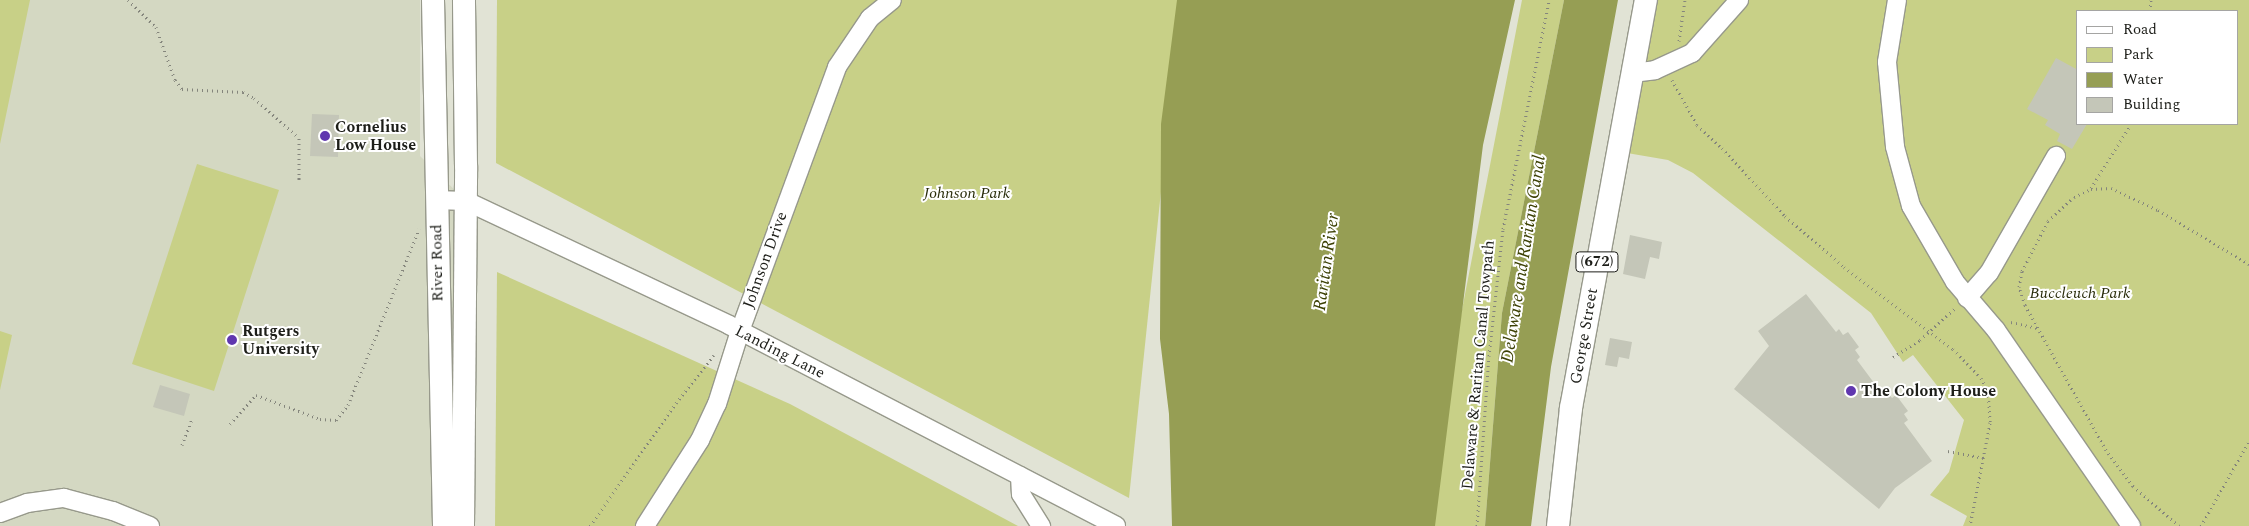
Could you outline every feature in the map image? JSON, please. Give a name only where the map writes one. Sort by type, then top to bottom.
[{"type":"main road","name":"River Road","points":[[433,0],[444,526]]},
{"type":"main road","name":"River Road","points":[[463,526],[466,201],[464,0]]},
{"type":"main road","name":"George Street","points":[[1558,526],[1571,408],[1646,0]]},
{"type":"street","name":"Johnson Drive","points":[[645,526],[700,440],[717,404],[740,331],[837,67],[870,18],[892,0]]},
{"type":"street","points":[[1632,74],[1655,70],[1692,53],[1739,0]]},
{"type":"street","points":[[1897,0],[1888,62],[1895,147],[1911,206],[1967,298],[1996,330],[2131,526]]},
{"type":"street","points":[[1967,298],[1989,273],[2056,156]]},
{"type":"street","name":"Landing Lane","points":[[436,200],[466,201],[740,331],[1116,526]]},
{"type":"street","points":[[1020,476],[1021,494],[1041,526]]},
{"type":"street","points":[[0,513],[27,503],[64,498],[113,511],[150,526]]},
{"type":"path","points":[[128,0],[156,26],[175,80],[182,89],[243,92],[254,98],[299,138],[299,182]]},
{"type":"path","name":"Delaware & Raritan Canal Towpath","points":[[1477,526],[1489,356],[1503,229],[1548,0]]},
{"type":"path","points":[[1678,46],[1685,0]]},
{"type":"path","points":[[1672,79],[1697,125],[1722,148],[1785,216],[1844,267],[1953,349],[1981,378],[1988,391],[1991,404],[1985,458],[1970,526]]},
{"type":"path","points":[[2091,189],[2130,125]]},
{"type":"path","points":[[2179,526],[2133,486],[2106,450],[2025,305],[2019,287],[2022,271],[2048,221],[2074,197],[2091,189],[2111,188],[2158,210],[2249,264]]},
{"type":"path","points":[[230,424],[256,395],[320,419],[336,420],[348,405],[420,225]]},
{"type":"path","points":[[1893,357],[1920,340],[1927,330],[1967,298]]},
{"type":"path","points":[[590,526],[676,403],[716,353]]},
{"type":"path","points":[[182,445],[192,418]]},
{"type":"path","points":[[2201,526],[2249,441]]},
{"type":"path","points":[[1948,451],[1985,458]]},
{"type":"shaded area","name":"Rutgers University","points":[[0,0],[420,0],[420,156],[466,201],[460,526],[0,526]]},
{"type":"green space","points":[[0,0],[30,0],[0,144]]},
{"type":"green space","name":"Johnson Park","points":[[497,0],[1181,0],[1129,498],[496,163]]},
{"type":"green space","points":[[1522,0],[1564,0],[1502,313],[1485,526],[1434,526],[1454,351]]},
{"type":"green space","name":"Buccleuch Park","points":[[1656,0],[2249,0],[2249,526],[1963,526],[1967,516],[1930,495],[1949,472],[1964,420],[1913,355],[1903,362],[1871,313],[1693,173],[1668,160],[1627,153]]},
{"type":"green space","points":[[197,164],[279,190],[214,391],[132,364]]},
{"type":"green space","points":[[497,272],[790,404],[1018,526],[495,526]]},
{"type":"green space","points":[[0,331],[12,335],[0,390]]},
{"type":"water","name":"Raritan River","points":[[1177,0],[1515,0],[1483,145],[1435,526],[1172,526],[1169,414],[1160,339],[1161,124]]},
{"type":"water","name":"Delaware and Raritan Canal","points":[[1564,0],[1618,0],[1551,367],[1531,526],[1485,526],[1502,313]]},
{"type":"building","points":[[2056,58],[2076,69],[2076,125],[2086,125],[2072,149],[2057,141],[2060,134],[2045,125],[2048,120],[2027,109]]},
{"type":"building","name":"Cornelius Low House","points":[[312,114],[339,115],[338,157],[310,156]]},
{"type":"building","points":[[1630,235],[1662,242],[1659,259],[1650,257],[1645,279],[1623,274]]},
{"type":"building","points":[[1806,294],[1836,332],[1839,329],[1843,335],[1848,332],[1859,347],[1855,350],[1860,357],[1857,360],[1883,395],[1887,392],[1892,398],[1896,395],[1908,411],[1904,414],[1908,420],[1904,423],[1932,461],[1895,488],[1879,509],[1734,389],[1769,346],[1758,331]]},
{"type":"building","points":[[1610,338],[1632,342],[1629,359],[1619,357],[1617,367],[1605,365]]},
{"type":"building","points":[[160,385],[190,394],[184,416],[153,407]]},
{"type":"place","name":"Cornelius Low House","points":[[325,136]]},
{"type":"place","name":"Rutgers University","points":[[232,340]]},
{"type":"place","name":"The Colony House","points":[[1851,391]]}]
